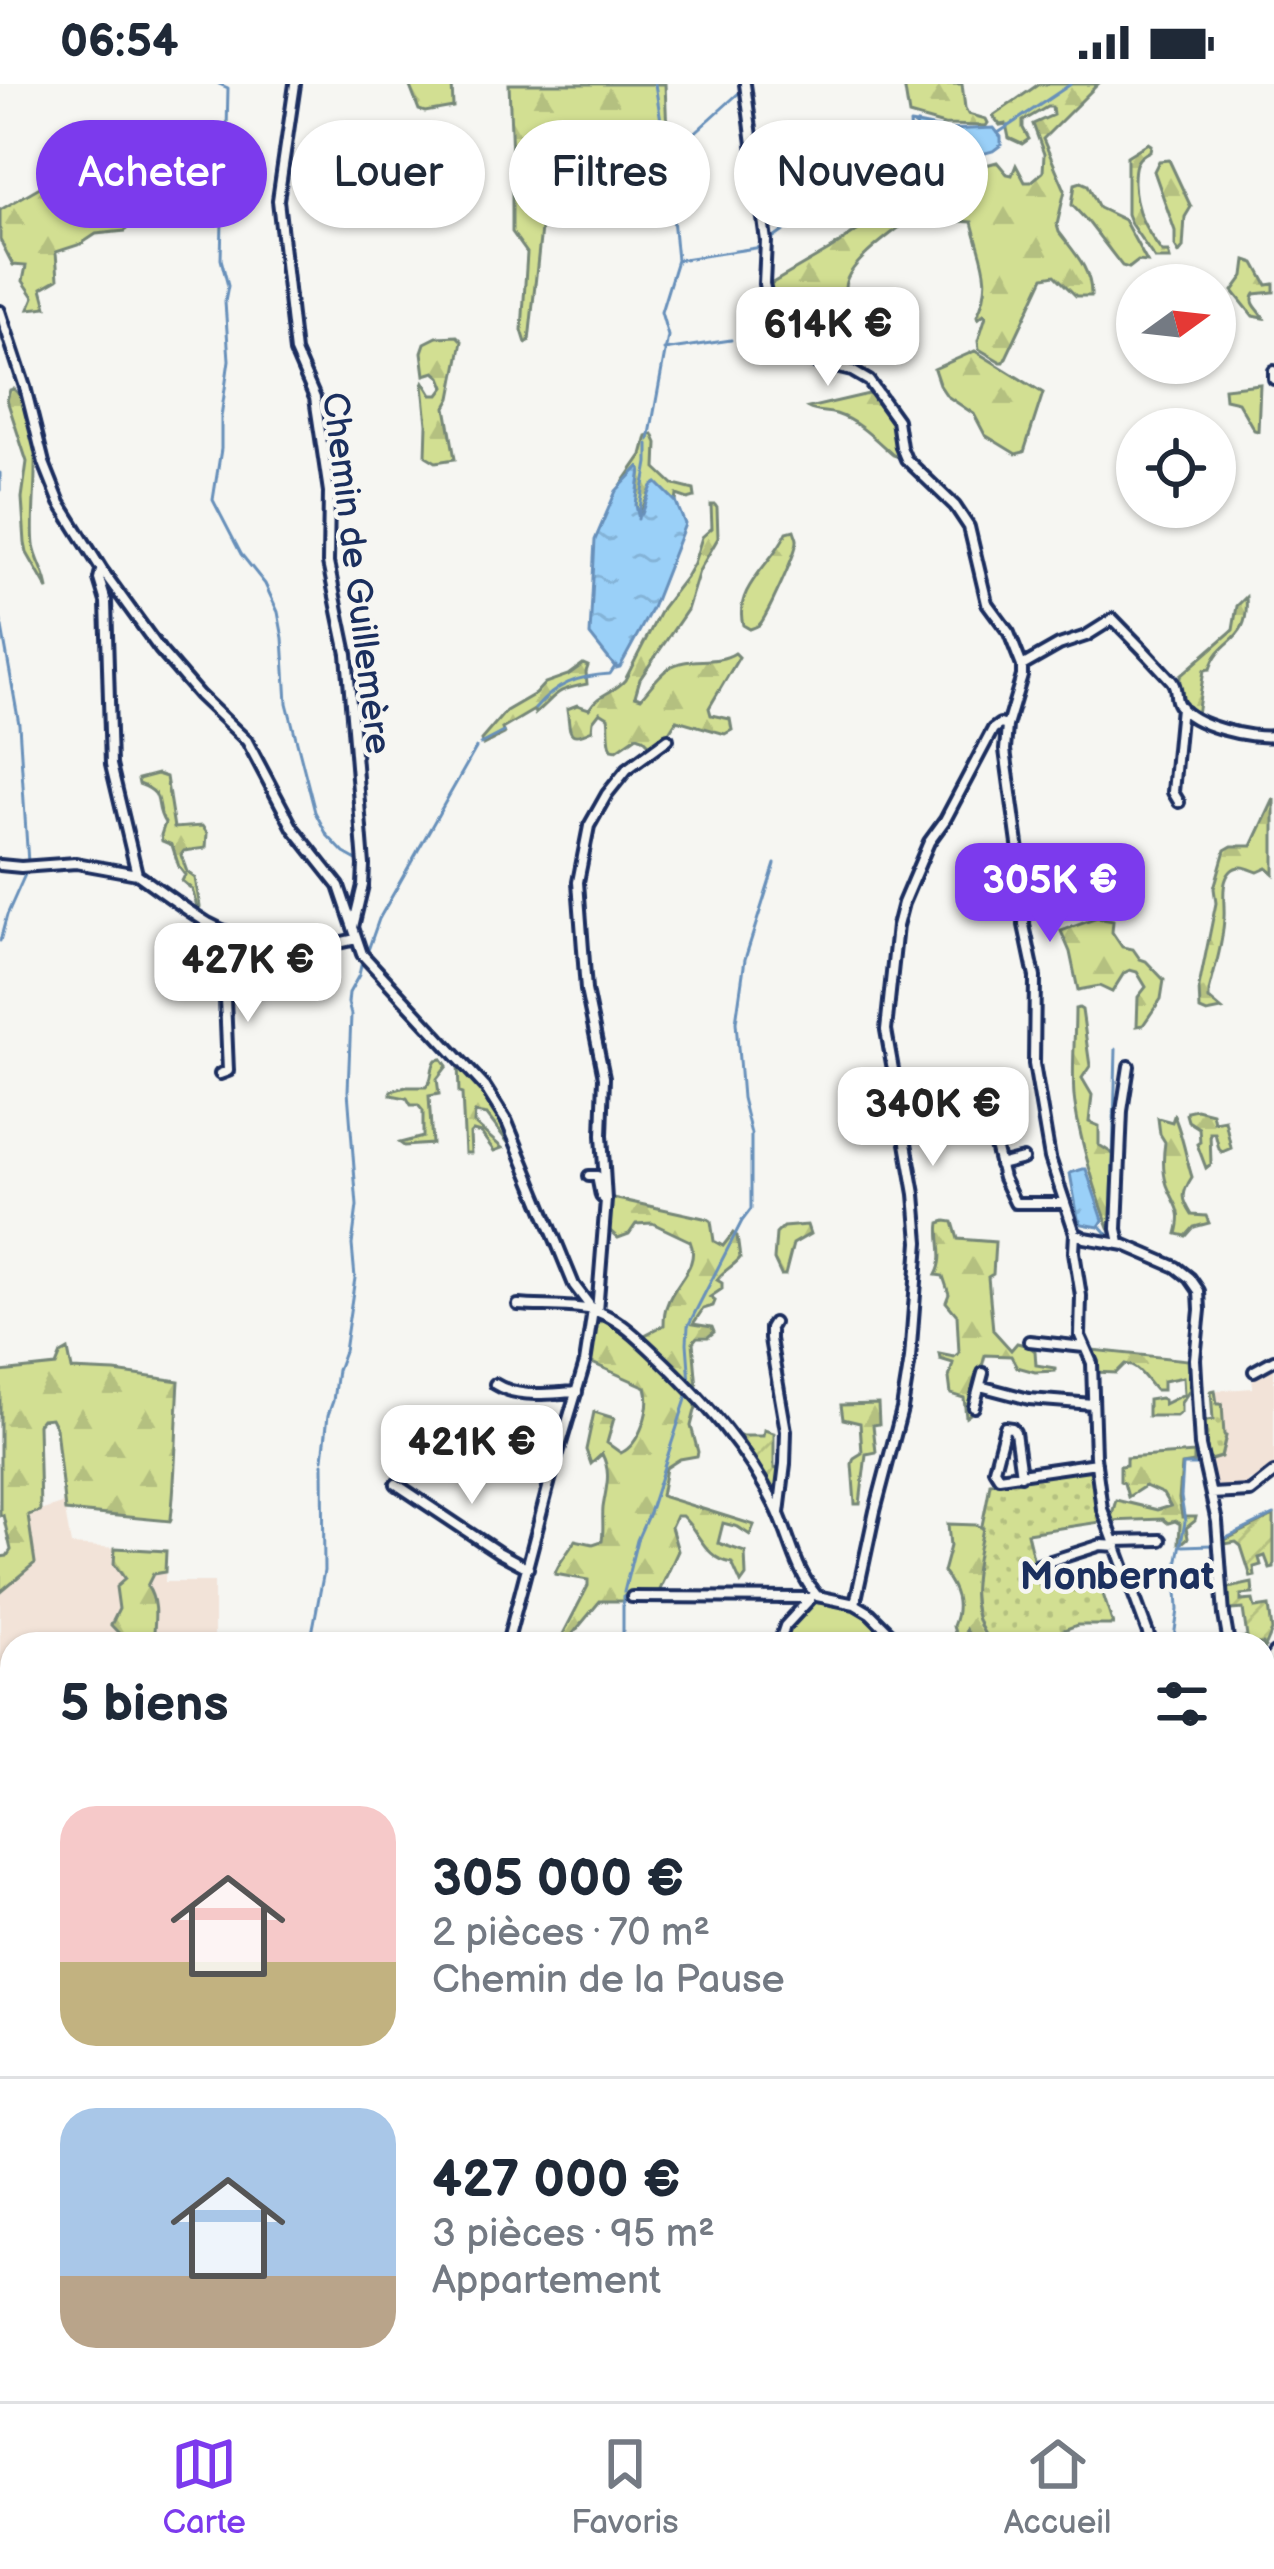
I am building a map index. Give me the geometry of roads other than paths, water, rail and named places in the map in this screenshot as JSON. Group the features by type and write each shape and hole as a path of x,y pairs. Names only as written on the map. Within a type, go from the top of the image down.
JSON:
{"street":[{"name":"Chemin de Guillemère","path":"295,84 278,200 295,352 318,409 331,510 328,563 347,654 364,865 353,928"},
{"path":"745,84 766,241 764,284 778,335 798,358 861,375 887,402 907,459 969,526 987,603 1009,633 1022,666 1007,726 1006,761 1025,895 1024,925 1035,977 1034,1064 1050,1158 1075,1234 1080,1336 1092,1363 1102,1509 1148,1632"},
{"path":"0,311 52,484 102,569 160,650 248,741 293,828 334,876 365,957 485,1087 506,1122 574,1285 595,1311 636,1337 712,1412 749,1462 779,1515 813,1597"},
{"path":"0,338 10,344"},
{"path":"102,569 111,765 137,874"},
{"path":"1022,666 1113,619 1174,683 1180,707 1214,727 1252,738 1274,736"},
{"path":"1179,802 1173,792 1180,707"},
{"path":"855,1604 901,1417 919,1242 886,1030 897,926 929,842 995,727 1007,726"},
{"path":"510,1632 595,1311 606,1200 604,1077 586,990 578,881 589,826 607,794 627,769 668,739"},
{"path":"0,865 76,863 137,874 231,933 290,946 356,939"},
{"path":"220,1074 228,1071 224,974 231,933"},
{"path":"1120,1243 1121,1127 1129,1066"},
{"path":"994,1142 999,1165 1018,1204 1063,1203"},
{"path":"999,1165 1023,1159"},
{"path":"590,1176 597,1176 606,1200"},
{"path":"1075,1234 1120,1243 1176,1267 1199,1292 1196,1375 1201,1446 1217,1522 1226,1632"},
{"path":"518,1305 595,1311"},
{"path":"773,1323 770,1339 786,1449 779,1515"},
{"path":"1029,1341 1084,1347"},
{"path":"1254,1371 1274,1360"},
{"path":"974,1407 983,1372"},
{"path":"495,1384 522,1394 577,1392"},
{"path":"980,1385 1020,1397 1093,1404"},
{"path":"1021,1475 1015,1432 1005,1427 995,1473 999,1477 1021,1475 1096,1463"},
{"path":"1211,1494 1250,1492 1274,1473"},
{"path":"396,1484 528,1568"},
{"path":"1038,1565 1101,1545 1161,1540"},
{"path":"632,1597 813,1597 855,1604 889,1632"},
{"path":"784,1632 788,1621 813,1597"}],"water":[{"path":"988,128 1001,137 1001,145 988,152"},
{"path":"639,467 638,515 657,483 676,502 685,524 652,608 616,668 590,635 595,540 616,491"},
{"path":"1086,1169 1103,1220 1099,1227 1082,1224 1078,1218 1070,1173"}],"waterway":[{"path":"219,84 228,88 227,120"},
{"path":"649,440 668,336 661,312 677,260 674,182 655,84"},
{"path":"998,133 1071,84"},
{"path":"709,120 741,91"},
{"path":"222,228 229,360 213,500 278,612 287,703 315,812 327,835 360,862 361,871"},
{"path":"771,240 788,228"},
{"path":"677,260 762,247"},
{"path":"664,350 731,340"},
{"path":"638,519 648,444"},
{"path":"0,473 0,490"},
{"path":"0,616 19,724 28,863"},
{"path":"535,709 559,687 610,674 616,665"},
{"path":"480,744 503,732"},
{"path":"367,953 379,919 476,748"},
{"path":"690,1383 688,1326 751,1209 751,1134 742,1098 736,1022 745,959 775,864"},
{"path":"0,941 27,870"},
{"path":"323,1459 355,1278 352,1245 357,1206 348,1091 348,1003 362,961"},
{"path":"1100,1225 1111,1238 1116,1049"},
{"path":"624,1592 688,1393"},
{"path":"312,1632 324,1571 323,1463"},
{"path":"1175,1632 1176,1570 1185,1522 1183,1465 1199,1465"},
{"path":"1222,1540 1274,1515"},
{"path":"1183,1546 1211,1545"},
{"path":"623,1596 623,1632"}],"district":[{"name":"Monbernat","path":"1117,1575"}]}
